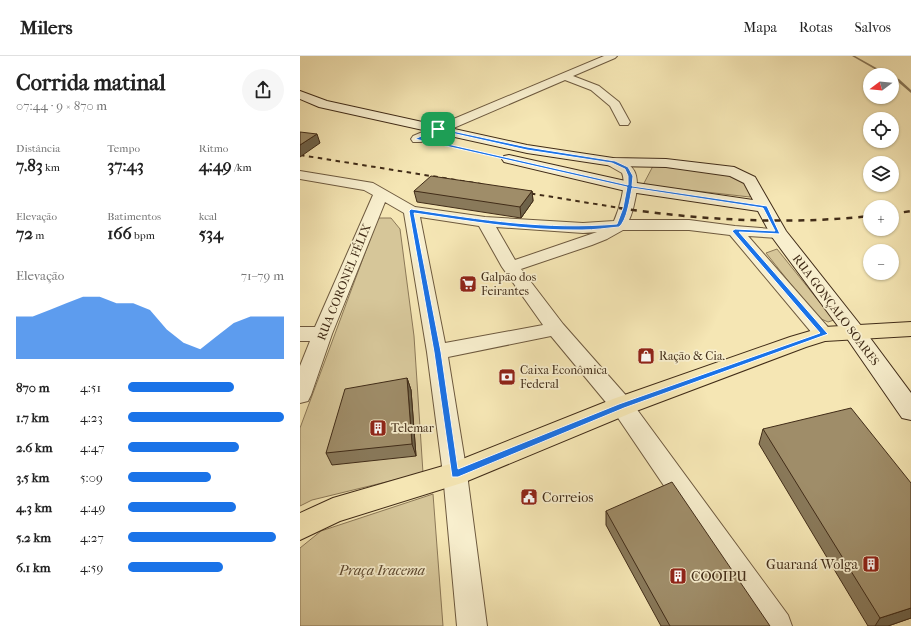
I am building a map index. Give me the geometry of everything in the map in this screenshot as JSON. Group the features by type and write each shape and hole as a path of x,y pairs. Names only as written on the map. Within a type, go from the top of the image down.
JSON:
{"main road":[{"path":"300,527 333,511 455,474 622,406 798,342 824,334 911,330"}],"street":[{"path":"418,139 438,129 612,56"},
{"path":"564,76 595,88 615,104 624,122"},
{"name":"RUA GONÇALO SOARES","path":"300,95 323,104 527,149 613,162 666,163 734,172 750,180 778,233 854,332 911,411"},
{"path":"300,109 418,139 630,187 765,207"},
{"path":"511,267 601,236 619,225 630,187 630,176 627,168 613,162"},
{"path":"300,176 368,186 411,211 485,222 583,228 619,225 689,225 735,231 778,233"},
{"name":"RUA CORONEL FÉLIX","path":"300,395 322,334 381,193"},
{"path":"411,211 437,352 455,474 472,626"},
{"path":"485,222 511,267 556,329 622,406 777,626"},
{"name":"RUA GONÇALO SOARES","path":"735,231 824,334"},
{"path":"437,352 556,329"},
{"path":"300,334 322,334"}],"green space":[{"path":"653,166 723,173 742,180 751,192 750,197 643,185"},
{"path":"378,218 391,218 400,229 414,336 423,473 312,500 300,506 300,428"},
{"path":"777,249 834,320 828,322 817,317 766,253"},
{"name":"Praça Iracema","path":"433,494 443,626 300,626 300,548 321,531"}],"building":[{"path":"300,132 317,134 300,145"},
{"path":"431,176 532,191 520,207 414,191"},
{"name":"Telemar","path":"407,378 412,444 326,453 345,389"},
{"name":"Guaraná Wolga","path":"851,408 911,483 911,608 880,618 763,429"},
{"name":"COOIPU","path":"672,482 770,626 670,626 606,511"}],"waterway":[{"path":"853,56 874,68"},
{"path":"899,81 911,92"}],"railway":[{"path":"300,155 481,184"},
{"path":"522,192 623,209"},
{"path":"619,208 623,209"},
{"path":"623,209 681,216 744,220 776,221 863,217"},
{"path":"899,213 911,211"}],"place":[{"name":"Galpão dos Feirantes","path":"468,284"},
{"name":"Ração & Cia.","path":"646,356"},
{"name":"Caixa Econômica Federal","path":"507,377"},
{"name":"Telemar","path":"378,428"},
{"name":"Correios","path":"529,497"},
{"name":"Guaraná Wolga","path":"871,564"},
{"name":"COOIPU","path":"678,576"}],"route":[{"path":"438,129 418,139 630,187 765,207 778,233 735,231 824,334 622,406 455,474 437,352 411,211 485,222 550,227 583,228 619,225 630,187 630,176 627,168 613,162 527,149 438,129"}]}
